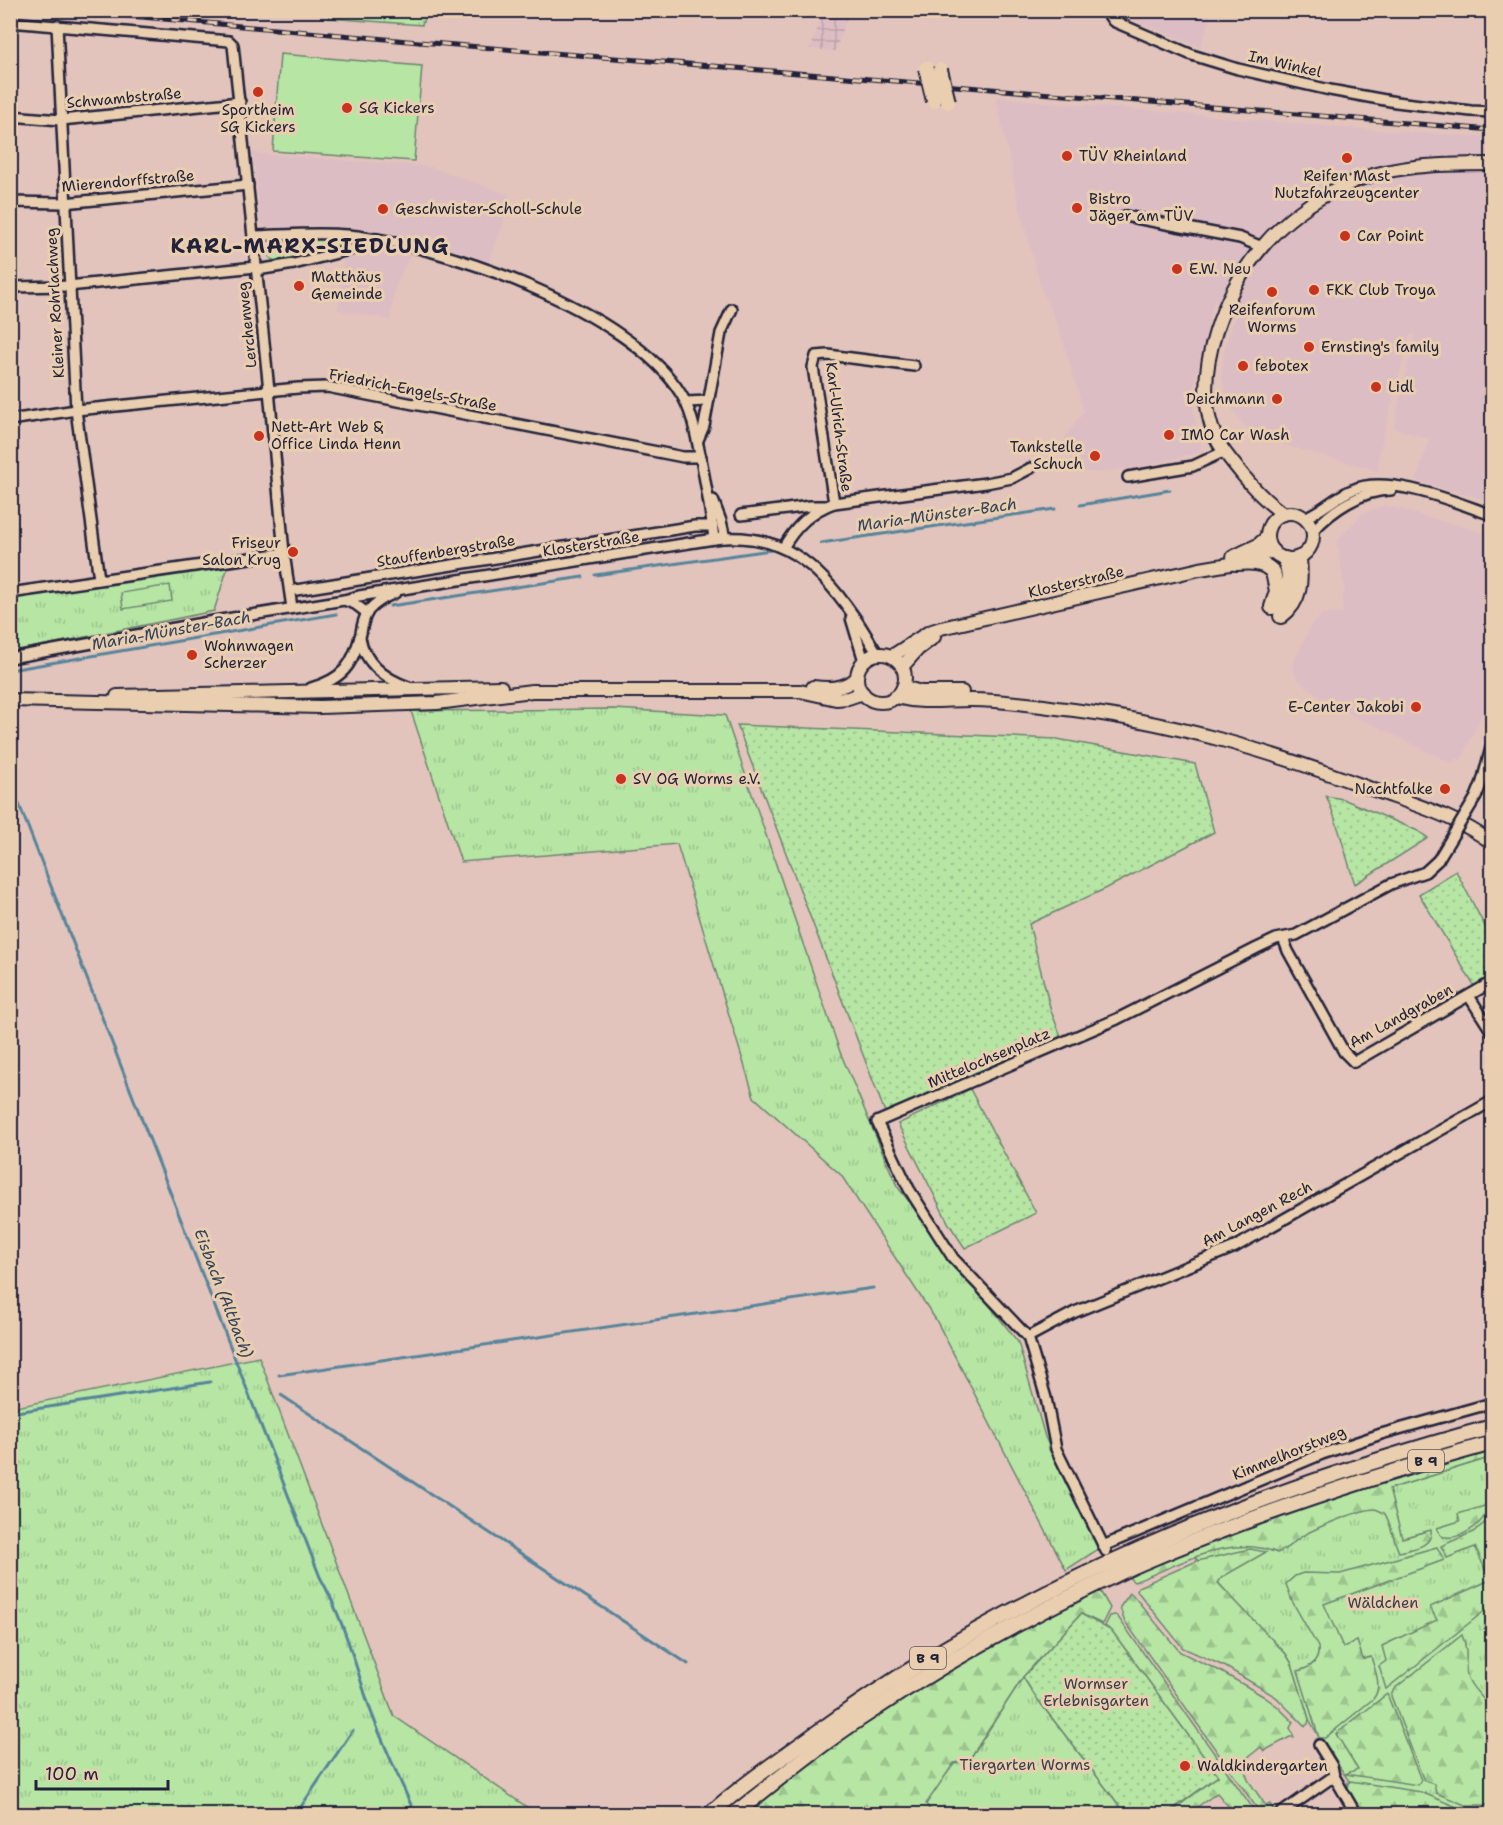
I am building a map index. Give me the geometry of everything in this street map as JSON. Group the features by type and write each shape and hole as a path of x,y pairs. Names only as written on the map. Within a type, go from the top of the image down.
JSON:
{"highway":[{"path":"933,69 941,101"},
{"path":"1236,563 1263,564 1273,572 1277,591 1276,611 1287,592 1289,576 1286,556"},
{"name":"B 9","path":"710,1815 756,1776 879,1688 986,1624 1056,1587 1131,1551 1191,1526 1362,1466 1492,1427"},
{"name":"B 9","path":"734,1815 861,1718 924,1678 1024,1620 1140,1563 1248,1521 1370,1479 1492,1443"}],"main road":[{"path":"1250,484 1269,531 1286,556 1311,547 1313,531 1310,524 1304,518 1292,513 1284,514 1270,506 1224,452 1213,429 1208,407 1209,364 1223,309 1241,276 1262,247 1304,209 1354,181 1401,168 1492,164"},
{"name":"Klosterstraße","path":"1200,568 1258,545 1278,516 1284,514"},
{"name":"Klosterstraße","path":"892,656 929,632 958,624 1200,568 1286,556"},
{"name":"Klosterstraße","path":"902,667 928,642 958,624"},
{"path":"878,654 892,656 902,667 905,679 903,687 895,697 887,701 877,701 863,693 857,678 860,666 864,661 878,654"},
{"path":"12,700 51,697 417,689 813,687 835,689 848,685 857,678"},
{"path":"903,687 921,692 1034,698 1110,708 1147,714 1242,737 1328,764 1425,801 1478,824 1492,834"},
{"path":"12,700 320,707 437,703 532,691 618,689 800,691 844,699 863,693"},
{"path":"895,697 917,702 980,700 1060,708 1148,722 1233,741 1312,766 1410,802 1470,828 1492,843"}],"street":[{"name":"Im Winkel","path":"1105,10 1113,21 1206,60 1330,90 1396,102 1471,111 1492,111"},
{"path":"10,21 57,25"},
{"name":"Lerchenweg","path":"57,25 229,40 233,45 284,553 292,608"},
{"name":"Kleiner Rohrlachweg","path":"57,25 68,286 76,410 99,579"},
{"name":"Schwambstraße","path":"10,116 61,120 240,102"},
{"name":"Mierendorffstraße","path":"10,202 64,203 248,185"},
{"path":"1125,216 1240,238 1262,247"},
{"path":"253,236 331,234 385,242 462,261 552,296 630,341 670,378 686,402 698,440 708,490 714,539"},
{"path":"10,287 68,286 294,264 385,242"},
{"path":"698,440 704,426 721,333 732,309"},
{"name":"Karl-Ulrich-Straße","path":"829,504 813,367 816,356 828,355 914,366"},
{"name":"Friedrich-Engels-Straße","path":"10,420 76,410 269,390 327,387 671,454 700,457"},
{"path":"686,402 708,401"},
{"path":"1128,477 1192,466 1224,452"},
{"path":"741,514 986,483 1012,478 1031,468"},
{"path":"1304,518 1317,513 1340,496 1362,486 1383,484 1412,489 1492,515"},
{"path":"1313,531 1322,521 1365,494 1383,490 1412,489"},
{"path":"708,490 722,521 725,538"},
{"path":"783,548 802,523 829,504"},
{"name":"Stauffenbergstraße","path":"290,591 695,526 713,526"},
{"name":"Klosterstraße","path":"10,658 359,596 725,538 750,539 783,548 800,557 837,592 878,654"},
{"path":"10,593 284,553"},
{"name":"Klosterstraße","path":"367,614 382,599 404,590"},
{"path":"300,691 321,685 344,671 354,657 367,614 355,604 344,600"},
{"name":"Klosterstraße","path":"846,605 864,661"},
{"path":"360,636 365,653 378,670 400,684 417,689"},
{"name":"Mittelochsenplatz","path":"1105,1548 1056,1449 1046,1398 1028,1337 953,1258 909,1189 877,1122 1117,1019 1257,948 1276,939 1296,935 1380,890 1425,872 1438,860 1476,797 1492,744"},
{"name":"Am Landgraben","path":"1283,938 1344,1052 1354,1062 1492,982"},
{"path":"1469,996 1492,1032"},
{"name":"Am Langen Rech","path":"1028,1337 1076,1312 1234,1247 1492,1101"},
{"name":"Kimmelhorstweg","path":"1105,1548 1322,1454 1381,1434 1492,1403"},
{"path":"1319,1745 1356,1815"},
{"path":"1280,1815 1334,1776"}],"shaded area":[{"path":"824,11 835,11 848,15 835,51 810,49"},
{"path":"1115,11 1213,11 1200,47"},
{"path":"996,97 1358,129 1492,137 1492,502 1416,481 1429,439 1393,428 1415,335 1410,334 1379,453 1378,471 1271,441 1260,437 1241,422 1226,399 1221,375 1226,343 1238,308 1214,302 1193,389 1194,416 1202,452 1144,466 1102,472 1078,470 1070,457 1065,437 1084,411 1061,334 1041,288 1020,209"},
{"name":"Geschwister-Scholl-Schule","path":"253,153 431,167 510,195 502,227 489,262 465,253 369,230 310,226 266,228 260,222"},
{"path":"366,252 410,255 395,288 390,320 338,310 344,257"},
{"path":"1384,505 1492,535 1492,687 1488,688 1492,692 1461,760 1456,758 1453,764 1333,707 1298,680 1292,665 1313,622 1317,622 1320,614 1343,612 1342,594 1345,593 1337,541 1362,514"}],"green space":[{"path":"332,10 427,11 422,25 329,18"},
{"name":"SG Kickers","path":"280,54 422,66 414,161 273,151"},
{"path":"298,238 337,239 339,243 338,246 278,261 269,257 267,251 272,242"},
{"path":"229,563 214,611 11,652 11,596"},
{"path":"170,585 172,601 123,609 121,593"},
{"path":"613,709 725,715 840,1052 897,1186 1018,1342 1045,1437 1065,1480 1103,1546 1066,1570 936,1320 841,1175 754,1097 677,844 461,862 411,711"},
{"path":"737,725 1057,739 1195,764 1214,832 1107,888 1029,924 1051,1011 1063,1041 886,1115"},
{"path":"1326,796 1343,799 1418,831 1428,838 1355,884"},
{"path":"1456,871 1492,940 1492,974 1474,986 1419,894"},
{"path":"970,1089 1036,1213 965,1248 949,1224 898,1124"},
{"path":"259,1357 394,1716 537,1814 11,1814 11,1408"},
{"path":"1492,1451 1492,1457 1389,1489 1402,1538 1431,1530 1429,1540 1415,1548 1399,1552 1386,1515 1376,1509 1339,1519 1300,1537 1277,1553 1241,1546 1186,1560 1134,1582 1127,1576 1307,1506 1399,1476"},
{"name":"Wäldchen","path":"1492,1457 1492,1814 1359,1814 1346,1786 1349,1781 1309,1719 1292,1664 1286,1654 1194,1556 1363,1495"},
{"path":"1488,1505 1482,1519 1470,1530 1456,1536 1441,1536 1437,1528 1460,1521 1458,1514"},
{"path":"1492,1517 1492,1605 1386,1689 1379,1666 1386,1661 1382,1646 1437,1620 1430,1607 1490,1580 1475,1547 1447,1558 1441,1546 1473,1532"},
{"path":"1437,1547 1444,1560 1324,1604 1343,1647 1357,1641 1363,1659 1371,1657 1378,1684 1373,1699 1325,1738 1319,1738 1298,1671 1316,1660 1318,1647 1292,1601 1286,1584 1295,1576 1303,1573 1340,1574"},
{"path":"1250,1549 1266,1552 1222,1577 1218,1583 1286,1654 1292,1664 1309,1719 1305,1726 1276,1697 1226,1667 1183,1648 1137,1591 1138,1587 1197,1561"},
{"path":"1100,1591 1110,1608 1102,1624 1081,1614 1023,1677 969,1760 954,1763 926,1804 933,1814 743,1814 844,1739 948,1670 1031,1623"},
{"path":"1130,1593 1180,1652 1220,1671 1263,1696 1293,1722 1290,1728 1294,1737 1264,1751 1261,1747 1242,1762 1248,1780 1266,1806 1270,1804 1275,1813 1261,1814 1124,1620 1120,1607"},
{"name":"Wormser Erlebnisgarten","path":"1081,1614 1112,1631 1218,1776 1166,1814 1126,1814 1035,1696 1023,1677"},
{"path":"1115,1615 1257,1814 1235,1814 1217,1793 1187,1814 1180,1814 1176,1808 1218,1776 1112,1631 1105,1626 1110,1616"},
{"path":"1462,1635 1466,1652 1466,1671 1471,1685 1492,1706 1492,1805 1465,1805 1436,1793 1434,1784 1424,1781 1391,1696 1394,1689"},
{"name":"Tiergarten Worms","path":"1023,1677 1035,1696 1126,1814 850,1814 887,1758 969,1760"},
{"path":"1387,1694 1421,1780 1418,1785 1345,1774 1358,1769 1336,1734"},
{"path":"1350,1781 1421,1792 1466,1811 1492,1811 1492,1814 1359,1814 1347,1790"}],"waterway":[{"name":"Maria-Münster-Bach","path":"1080,505 1170,490"},
{"name":"Maria-Münster-Bach","path":"821,543 1055,509"},
{"name":"Maria-Münster-Bach","path":"595,575 771,550"},
{"name":"Maria-Münster-Bach","path":"390,606 583,577"},
{"name":"Maria-Münster-Bach","path":"10,670 336,614"},
{"name":"Eisbach (Altbach)","path":"10,781 320,1577 341,1623 368,1703 415,1814"},
{"path":"279,1375 873,1288"},
{"path":"10,1413 210,1382"},
{"path":"281,1395 688,1664"},
{"path":"296,1814 353,1730"}],"railway":[{"path":"64,10 419,42 1492,130"}],"place":[{"name":"Sportheim SG Kickers","path":"258,92"},
{"name":"SG Kickers","path":"347,108"},
{"name":"TÜV Rheinland","path":"1067,156"},
{"name":"Reifen Mast Nutzfahrzeugcenter","path":"1347,158"},
{"name":"Bistro Jäger am TÜV","path":"1077,208"},
{"name":"Geschwister-Scholl-Schule","path":"383,209"},
{"name":"Car Point","path":"1345,236"},
{"name":"E.W. Neu","path":"1177,269"},
{"name":"Matthäus Gemeinde","path":"299,286"},
{"name":"FKK Club Troya","path":"1314,290"},
{"name":"Reifenforum Worms","path":"1272,292"},
{"name":"Ernsting's family","path":"1309,347"},
{"name":"febotex","path":"1243,366"},
{"name":"Lidl","path":"1376,387"},
{"name":"Deichmann","path":"1277,399"},
{"name":"IMO Car Wash","path":"1169,435"},
{"name":"Nett-Art Web & Office Linda Henn","path":"259,436"},
{"name":"Tankstelle Schuch","path":"1095,456"},
{"name":"Friseur Salon Krug","path":"293,552"},
{"name":"Wohnwagen Scherzer","path":"192,655"},
{"name":"E-Center Jakobi","path":"1416,707"},
{"name":"SV OG Worms e.V.","path":"621,779"},
{"name":"Nachtfalke","path":"1445,789"},
{"name":"Waldkindergarten","path":"1185,1766"}],"district":[{"name":"KARL-MARX-SIEDLUNG","path":"310,246"}]}
